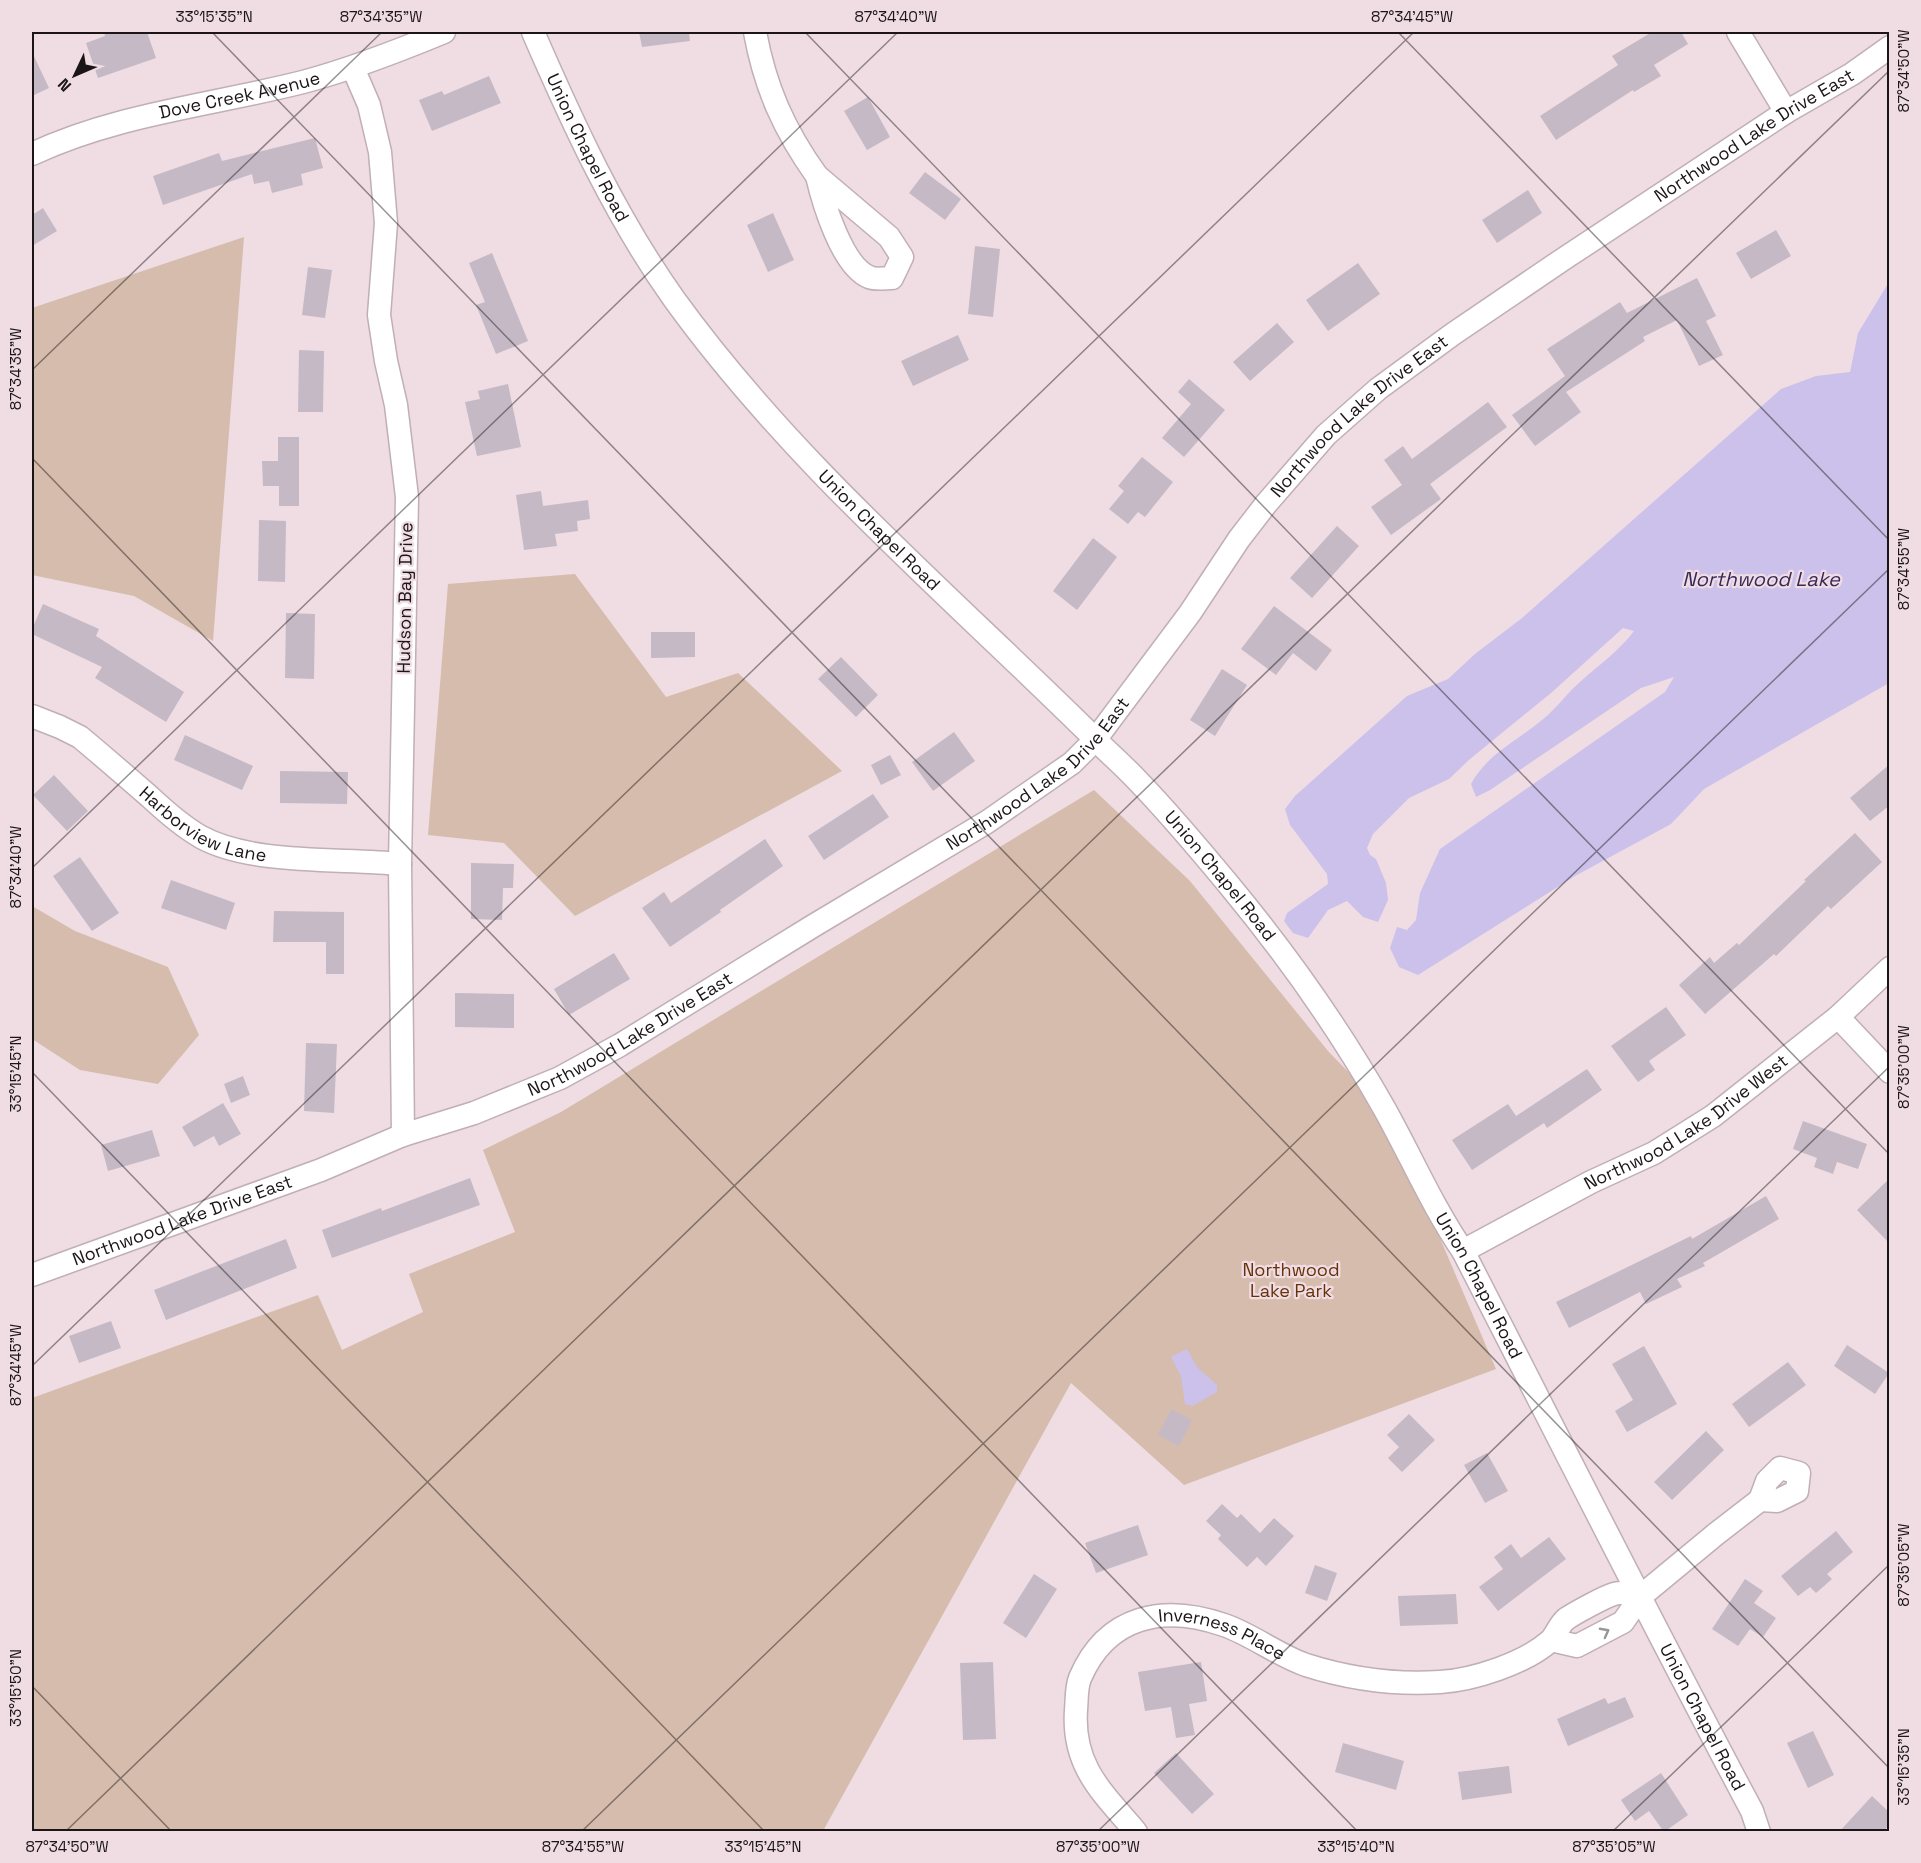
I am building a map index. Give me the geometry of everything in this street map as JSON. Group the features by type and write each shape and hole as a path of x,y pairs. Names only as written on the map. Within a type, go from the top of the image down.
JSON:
{"street":[{"name":"Dove Creek Avenue","path":"32,154 81,134 147,115 259,92 353,68 444,32"},
{"name":"Union Chapel Road","path":"533,32 603,185 648,261 700,334 802,454 1137,780 1230,886 1286,958 1362,1071 1385,1110 1445,1226 1463,1251 1641,1596 1669,1655 1752,1811 1759,1832"},
{"path":"755,32 766,82 795,145 817,176"},
{"path":"1738,32 1786,112"},
{"name":"Northwood Lake Drive East","path":"32,1275 321,1170 404,1135 517,1097 560,1078 620,1045 987,822 1072,763 1095,740 1190,613 1239,539 1266,504 1326,435 1378,389 1453,334 1786,112 1852,74 1890,47"},
{"name":"Hudson Bay Drive","path":"353,68 369,105 380,152 386,223 379,315 396,405 407,497 400,864 404,1135"},
{"name":"Harborview Lane","path":"32,716 80,738 183,826 224,847 247,853 400,864"},
{"name":"Northwood Lake Drive West","path":"1463,1251 1591,1182 1654,1153 1713,1116 1838,1017 1890,968"},
{"path":"1838,1017 1890,1072"},
{"name":"Inverness Place","path":"1136,1832 1100,1790 1088,1771 1080,1757 1075,1727 1078,1683 1087,1662 1119,1631 1138,1620 1160,1614 1182,1614 1225,1625 1285,1657 1350,1677 1396,1683 1442,1682 1465,1678 1509,1665 1551,1640 1577,1646 1623,1622 1641,1596 1760,1500"}],"green space":[{"path":"244,237 213,641 134,596 32,575 32,308"},
{"path":"575,574 666,697 738,673 842,771 575,916 504,843 428,835 448,584"},
{"name":"Northwood Lake Park","path":"1094,790 1190,881 1328,1051 1385,1110 1496,1369 1184,1485 1071,1383 823,1831 32,1832 32,1398 318,1295 342,1350 423,1312 409,1274 515,1232 483,1150 561,1112"},
{"path":"32,906 75,931 168,967 199,1035 158,1084 80,1070 32,1039"}],"water":[{"name":"Northwood Lake","path":"1889,282 1889,683 1704,789 1671,824 1575,876 1418,975 1399,967 1390,948 1397,927 1407,930 1416,920 1420,893 1440,849 1665,692 1674,677 1641,688 1490,790 1476,797 1471,784 1485,764 1547,716 1576,686 1616,651 1634,631 1623,628 1551,693 1449,779 1409,798 1373,834 1367,848 1370,855 1376,859 1386,883 1388,900 1378,922 1363,917 1347,901 1328,910 1308,938 1293,933 1284,921 1287,913 1328,884 1327,874 1290,825 1285,809 1295,796 1407,696 1448,679 1475,654 1522,618 1781,389 1816,376 1850,372 1858,333"},
{"path":"1187,1349 1197,1367 1217,1385 1217,1392 1192,1406 1185,1404 1181,1376 1171,1357"}],"building":[{"path":"104,32 147,32 156,58 98,78 86,43 105,36"},
{"path":"639,32 689,32 690,41 642,47"},
{"path":"1652,32 1681,32 1688,44 1654,65 1661,76 1634,92 1633,90 1556,140 1540,116 1618,65 1612,56"},
{"path":"32,52 49,88 32,96"},
{"path":"489,76 501,103 432,131 419,100 442,91 444,95"},
{"path":"868,97 890,137 867,150 844,111"},
{"path":"315,138 323,168 301,174 303,185 272,193 269,181 254,184 252,174 163,205 153,176 219,153 222,161"},
{"path":"925,172 961,199 945,220 909,193"},
{"path":"1528,190 1542,213 1497,243 1482,220"},
{"path":"43,208 57,231 32,246 32,215"},
{"path":"773,213 794,260 768,272 747,225"},
{"path":"1776,230 1791,256 1751,279 1736,253"},
{"path":"975,246 1000,249 993,317 968,314"},
{"path":"492,253 528,341 496,354 476,305 485,302 469,263"},
{"path":"1358,263 1380,294 1328,331 1306,300"},
{"path":"308,267 332,270 325,318 302,315"},
{"path":"1697,278 1716,316 1706,321 1723,355 1699,366 1677,320 1643,337 1645,341 1566,392 1581,412 1535,446 1512,415 1565,376 1547,349 1620,302 1627,313"},
{"path":"1277,323 1294,342 1250,381 1233,362"},
{"path":"958,335 969,360 913,386 901,361"},
{"path":"299,350 324,351 323,412 298,412"},
{"path":"1189,379 1225,410 1184,457 1162,438 1191,404 1178,392"},
{"path":"508,384 521,447 477,456 465,402 480,399 478,391"},
{"path":"1488,402 1507,427 1430,484 1441,499 1391,535 1371,507 1402,485 1384,460 1403,446 1412,459"},
{"path":"278,437 299,437 299,506 279,506 279,486 263,486 262,461 278,461"},
{"path":"1142,457 1173,482 1145,517 1138,512 1128,524 1109,509 1124,491 1118,486"},
{"path":"541,491 543,506 588,500 590,519 577,521 578,531 555,534 557,546 524,550 516,495"},
{"path":"259,520 286,521 285,582 258,581"},
{"path":"1337,526 1359,546 1312,598 1290,578"},
{"path":"1093,538 1117,557 1077,610 1053,591"},
{"path":"43,604 99,629 96,636 184,692 166,722 95,678 102,667 32,634"},
{"path":"1274,606 1332,650 1316,671 1293,653 1276,675 1241,649"},
{"path":"286,613 315,614 314,679 285,678"},
{"path":"651,632 695,632 695,657 651,658"},
{"path":"841,657 878,695 856,717 818,679"},
{"path":"1222,669 1247,685 1215,736 1190,720"},
{"path":"954,732 975,761 933,791 912,762"},
{"path":"185,735 253,766 242,790 174,760"},
{"path":"890,755 901,775 881,785 871,765"},
{"path":"1890,764 1890,805 1870,821 1850,798"},
{"path":"280,771 348,772 347,804 280,803"},
{"path":"54,775 88,811 67,831 33,795"},
{"path":"873,794 889,817 824,860 808,836"},
{"path":"1855,833 1882,862 1831,909 1828,906 1776,956 1774,954 1705,1014 1679,985 1710,957 1714,963 1737,943 1739,945"},
{"path":"765,839 783,866 670,947 642,908 664,892 671,903"},
{"path":"80,857 119,913 92,931 53,876"},
{"path":"471,863 514,864 513,888 503,888 502,920 471,919"},
{"path":"171,880 235,903 226,930 161,908"},
{"path":"274,911 344,912 344,974 326,974 326,942 273,942"},
{"path":"614,953 630,979 569,1015 554,989"},
{"path":"455,993 514,994 514,1028 455,1027"},
{"path":"1666,1007 1686,1035 1649,1061 1655,1070 1638,1082 1611,1046"},
{"path":"306,1043 337,1044 334,1113 304,1111"},
{"path":"1587,1069 1602,1090 1547,1128 1544,1123 1472,1170 1452,1140 1508,1104 1516,1116"},
{"path":"243,1076 250,1095 231,1103 224,1084"},
{"path":"223,1103 241,1134 219,1146 214,1136 194,1147 182,1127"},
{"path":"1803,1121 1867,1144 1858,1169 1837,1162 1833,1174 1814,1167 1817,1158 1793,1149"},
{"path":"152,1130 160,1156 108,1171 101,1145"},
{"path":"470,1178 480,1205 332,1258 322,1230 381,1208 382,1211"},
{"path":"1890,1178 1890,1244 1857,1210"},
{"path":"1766,1196 1779,1219 1703,1263 1705,1266 1677,1279 1682,1287 1646,1304 1640,1292 1569,1328 1556,1302 1691,1236 1692,1239"},
{"path":"286,1239 297,1268 166,1320 154,1290"},
{"path":"111,1321 121,1348 79,1363 69,1336"},
{"path":"1847,1345 1889,1373 1875,1394 1834,1366"},
{"path":"1644,1346 1677,1404 1627,1432 1615,1411 1633,1400 1612,1364"},
{"path":"1788,1362 1806,1385 1749,1427 1732,1404"},
{"path":"1171,1409 1192,1420 1179,1446 1158,1435"},
{"path":"1409,1414 1435,1440 1402,1472 1388,1458 1399,1447 1387,1435"},
{"path":"1706,1431 1724,1450 1672,1500 1654,1482"},
{"path":"1487,1453 1508,1491 1485,1503 1464,1465"},
{"path":"1222,1504 1237,1518 1241,1514 1260,1533 1274,1518 1294,1536 1266,1566 1257,1557 1247,1567 1218,1539 1221,1535 1206,1521"},
{"path":"1138,1525 1148,1555 1096,1573 1085,1543"},
{"path":"1836,1531 1853,1552 1827,1574 1832,1579 1816,1593 1810,1587 1798,1596 1781,1576"},
{"path":"1549,1537 1566,1559 1498,1611 1479,1587 1503,1569 1494,1557 1511,1544 1521,1558"},
{"path":"1315,1565 1337,1573 1327,1601 1305,1593"},
{"path":"1034,1574 1057,1589 1026,1638 1003,1623"},
{"path":"1745,1579 1763,1591 1754,1603 1776,1618 1763,1637 1750,1629 1738,1646 1712,1629"},
{"path":"1456,1594 1458,1624 1400,1626 1398,1596"},
{"path":"993,1662 996,1739 963,1740 960,1663"},
{"path":"1201,1662 1207,1701 1189,1704 1195,1735 1176,1738 1171,1707 1145,1711 1138,1672"},
{"path":"1625,1697 1634,1717 1568,1746 1557,1719 1605,1698 1608,1704"},
{"path":"1813,1731 1834,1775 1808,1788 1787,1743"},
{"path":"1343,1743 1404,1761 1396,1790 1335,1772"},
{"path":"1176,1753 1214,1794 1192,1814 1154,1773"},
{"path":"1509,1766 1512,1793 1462,1800 1458,1772"},
{"path":"1661,1773 1688,1815 1664,1832 1649,1811 1635,1821 1621,1800"},
{"path":"1872,1796 1890,1813 1890,1824 1883,1832 1839,1832"}]}
